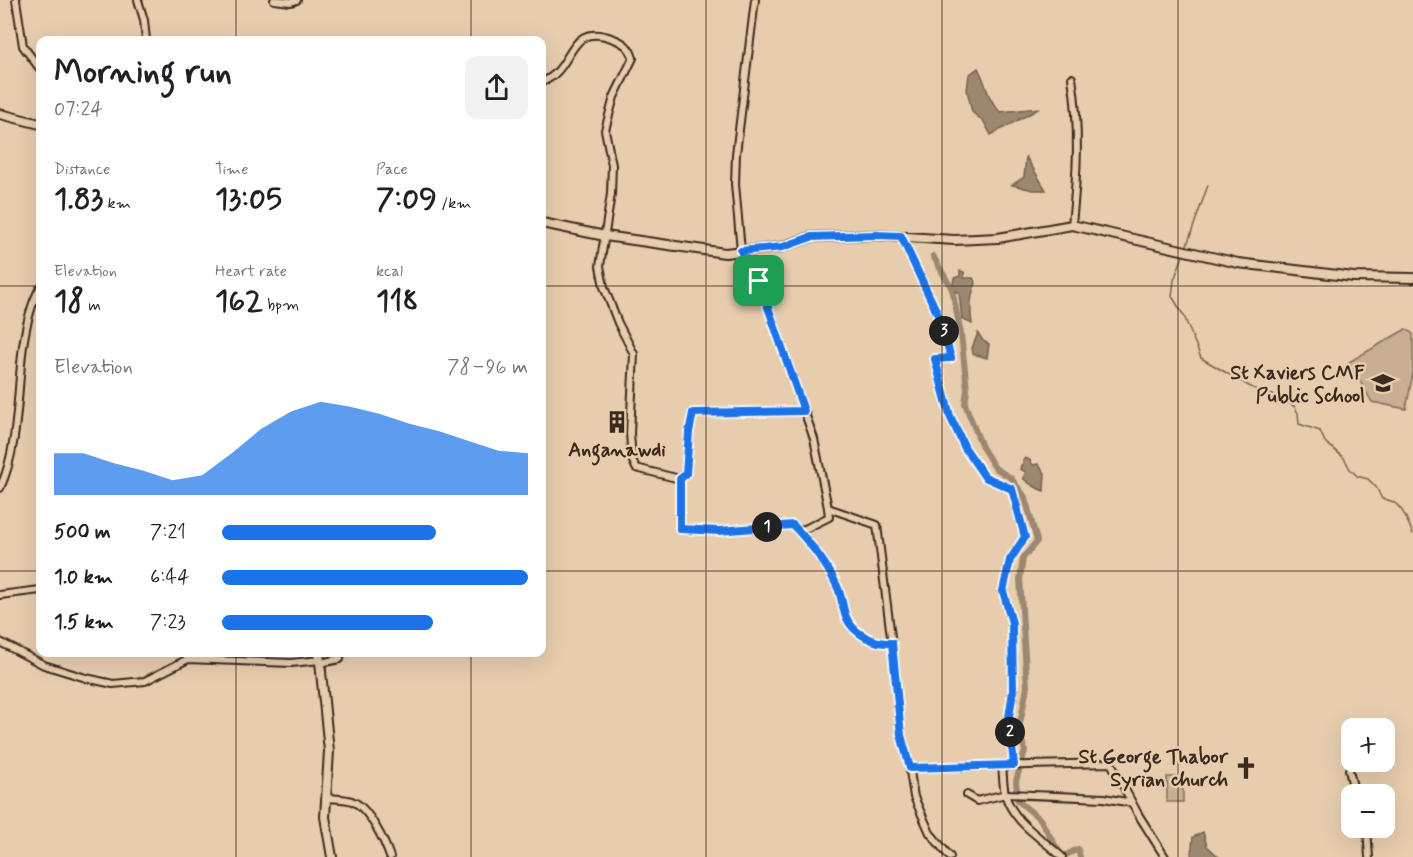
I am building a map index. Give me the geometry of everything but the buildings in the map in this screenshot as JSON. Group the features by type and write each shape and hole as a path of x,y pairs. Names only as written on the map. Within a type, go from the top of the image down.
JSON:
{"main road":[{"path":"0,114 36,123"},
{"path":"546,224 605,236 725,253 783,247 811,237 876,235 954,240 998,238 1072,225 1238,263 1354,278 1413,278"},
{"path":"320,658 329,751 326,817 332,857"}],"street":[{"path":"16,0 23,46 36,64"},
{"path":"138,0 146,36"},
{"path":"274,0 291,2 297,0"},
{"path":"755,0 736,154 735,184 741,251 759,281 814,440 828,508 829,517 798,530"},
{"path":"546,80 563,66 579,39 589,34 606,36 621,42 631,50 633,57 614,97 604,130 612,165 611,195 600,266 604,287 618,323 634,354 630,433 632,459 636,468 680,479"},
{"path":"1072,78 1077,111 1076,190 1072,225"},
{"path":"901,236 940,319 951,358 935,359 950,416 965,448 985,477 1012,489 1025,537 1010,560 1003,591 1012,623 1013,691 1009,717 1014,765"},
{"path":"0,488 7,473 14,435 25,333 36,295"},
{"path":"680,479 686,474 689,432 693,413 804,411"},
{"path":"680,479 680,529 719,531 793,525 810,543 838,586 846,619 850,624 869,639 881,644 892,643"},
{"path":"828,508 877,525 901,735 914,796 930,833 950,857"},
{"path":"0,595 36,590"},
{"path":"0,642 44,665 113,684 145,681 188,659 291,663 320,658 340,659 340,657"},
{"path":"909,765 910,768 1111,763 1165,857"},
{"path":"1002,765 1005,794 1011,811 1036,837 1062,857"},
{"path":"967,795 977,801 1005,794 1104,798 1132,803"},
{"path":"326,798 353,801 365,810 383,839 390,857"},
{"path":"1368,838 1369,857"}],"shaded area":[{"path":"978,68 992,101 1000,112 1040,108 991,135 984,122 972,112 967,90 969,75"},
{"path":"1026,157 1046,190 1033,190 1012,185 1024,177"},
{"path":"960,271 964,272 964,278 973,278 976,284 971,303 972,324 962,319 959,293 952,289 954,278 960,276"},
{"name":"St Xaviers CMF Public School","path":"1406,329 1413,334 1413,373 1406,409 1372,402 1349,362"},
{"path":"978,333 983,341 989,344 987,358 973,354 972,348"},
{"path":"1025,458 1033,465 1038,464 1045,473 1044,491 1023,478 1026,472 1020,469"},
{"path":"1167,777 1183,777 1183,802 1167,802"},
{"path":"1203,832 1207,846 1219,857 1191,857 1193,837"}],"waterway":[{"path":"1186,248 1208,185"},
{"path":"1184,253 1174,280 1172,296 1184,316 1201,358 1249,386 1294,406 1298,413 1299,424 1320,431 1325,442 1344,458 1357,476 1368,479 1376,487 1382,499 1389,500 1399,507 1413,534"},
{"path":"933,256 952,289 961,334 967,389 965,404 982,447 995,468 1011,478 1025,497 1037,541 1023,558 1020,579 1027,687 1019,729 1025,751 1016,781 1018,801 1040,819 1062,857 1078,849 1080,857"}],"place":[{"name":"St Xaviers CMF Public School","path":"1383,383"},
{"name":"Anganawdi","path":"617,422"},
{"name":"St George Thabor Syrian church","path":"1246,768"}],"route":[{"path":"901,236 940,319 951,358 935,359 950,416 965,448 985,477 1012,489 1025,537 1010,560 1003,591 1012,623 1013,691 1009,717 1014,765 910,768 901,735 892,643 881,644 869,639 846,619 838,586 810,543 793,525 719,531 680,529 680,479 686,474 689,459 689,432 693,413 804,411 759,281 741,251 783,247 811,237 901,236"}]}
